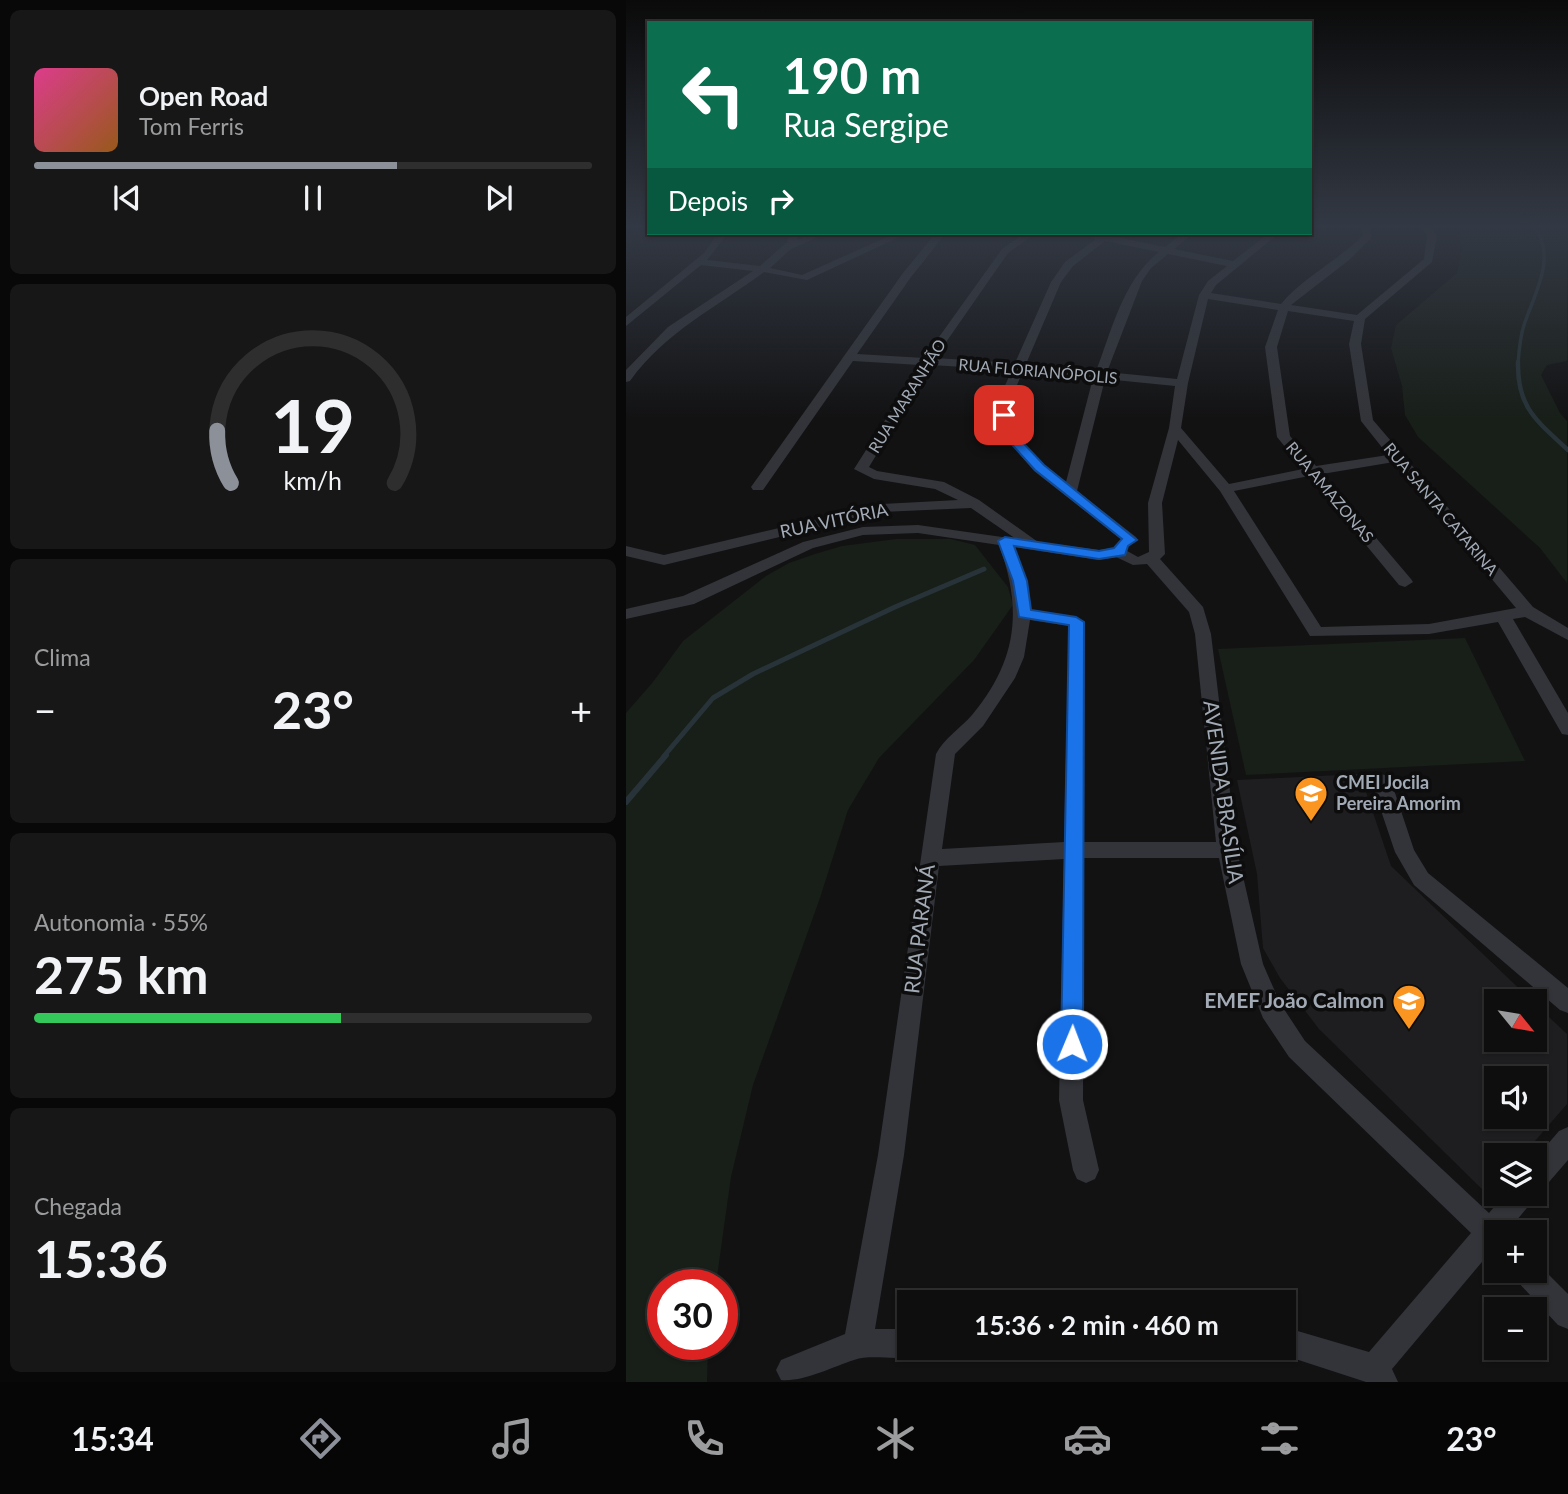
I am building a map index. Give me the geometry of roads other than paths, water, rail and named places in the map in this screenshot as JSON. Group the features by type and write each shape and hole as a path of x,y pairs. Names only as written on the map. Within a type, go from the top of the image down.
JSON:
{"street":[{"path":"626,323 665,289"},
{"path":"628,371 677,326 731,289"},
{"path":"758,487 897,289"},
{"name":"RUA MARANHÃO","path":"974,504 939,485 874,475 861,469 927,362 978,289"},
{"path":"1053,289 1004,401 1004,429 1039,468 1129,543 1132,561 1154,553"},
{"path":"1070,492 1099,377 1134,289"},
{"path":"1154,553 1155,503 1175,428 1182,383 1204,295 1208,289"},
{"name":"RUA AMAZONAS","path":"1302,289 1284,307 1271,346 1284,437 1405,582"},
{"path":"1204,295 1360,319 1393,289"},
{"name":"RUA SANTA CATARINA","path":"1360,319 1355,344 1367,421 1527,611"},
{"name":"RUA FLORIANÓPOLIS","path":"851,357 1021,367 1099,377 1182,383"},
{"path":"1175,428 1226,489 1316,632 1429,629 1527,611 1568,635"},
{"path":"1168,456 1199,457"},
{"path":"1226,489 1400,457"},
{"path":"1129,543 1155,503"},
{"path":"974,504 1032,544"},
{"name":"RUA VITÓRIA","path":"626,551 664,560 882,508 974,504"},
{"path":"626,614 688,600 808,545 863,531 918,529 1099,555 1129,543 1149,541 1154,553"},
{"name":"RUA PARANÁ","path":"858,1344 891,1155 930,858 945,771 942,758 948,746 963,736 979,719 1009,670 1020,640 1024,614 1020,581 1005,541"},
{"name":"AVENIDA BRASÍLIA","path":"1154,553 1197,611 1200,622 1227,850 1252,964 1271,1010 1297,1049 1484,1227"},
{"path":"1024,614 1076,622 1071,1100 1086,1170"},
{"path":"1503,616 1568,729"},
{"path":"1381,781 1405,852 1421,879 1568,1003"},
{"path":"930,858 1075,850 1227,850"},
{"path":"1547,1165 1568,1140"},
{"path":"1296,1346 1379,1375 1484,1246"},
{"path":"1538,1283 1568,1315"},
{"path":"791,1370 858,1344 897,1344"}],"waterway":[{"path":"1518,363 1523,330 1537,289"},
{"path":"1518,363 1525,402 1538,422 1568,450"},
{"path":"664,756 713,698 753,674 895,607 984,569"},
{"path":"626,802 666,755"}],"place":[{"name":"CMEI Jocila Pereira Amorim","path":"1311,823"},
{"name":"EMEF João Calmon","path":"1409,1031"}]}
